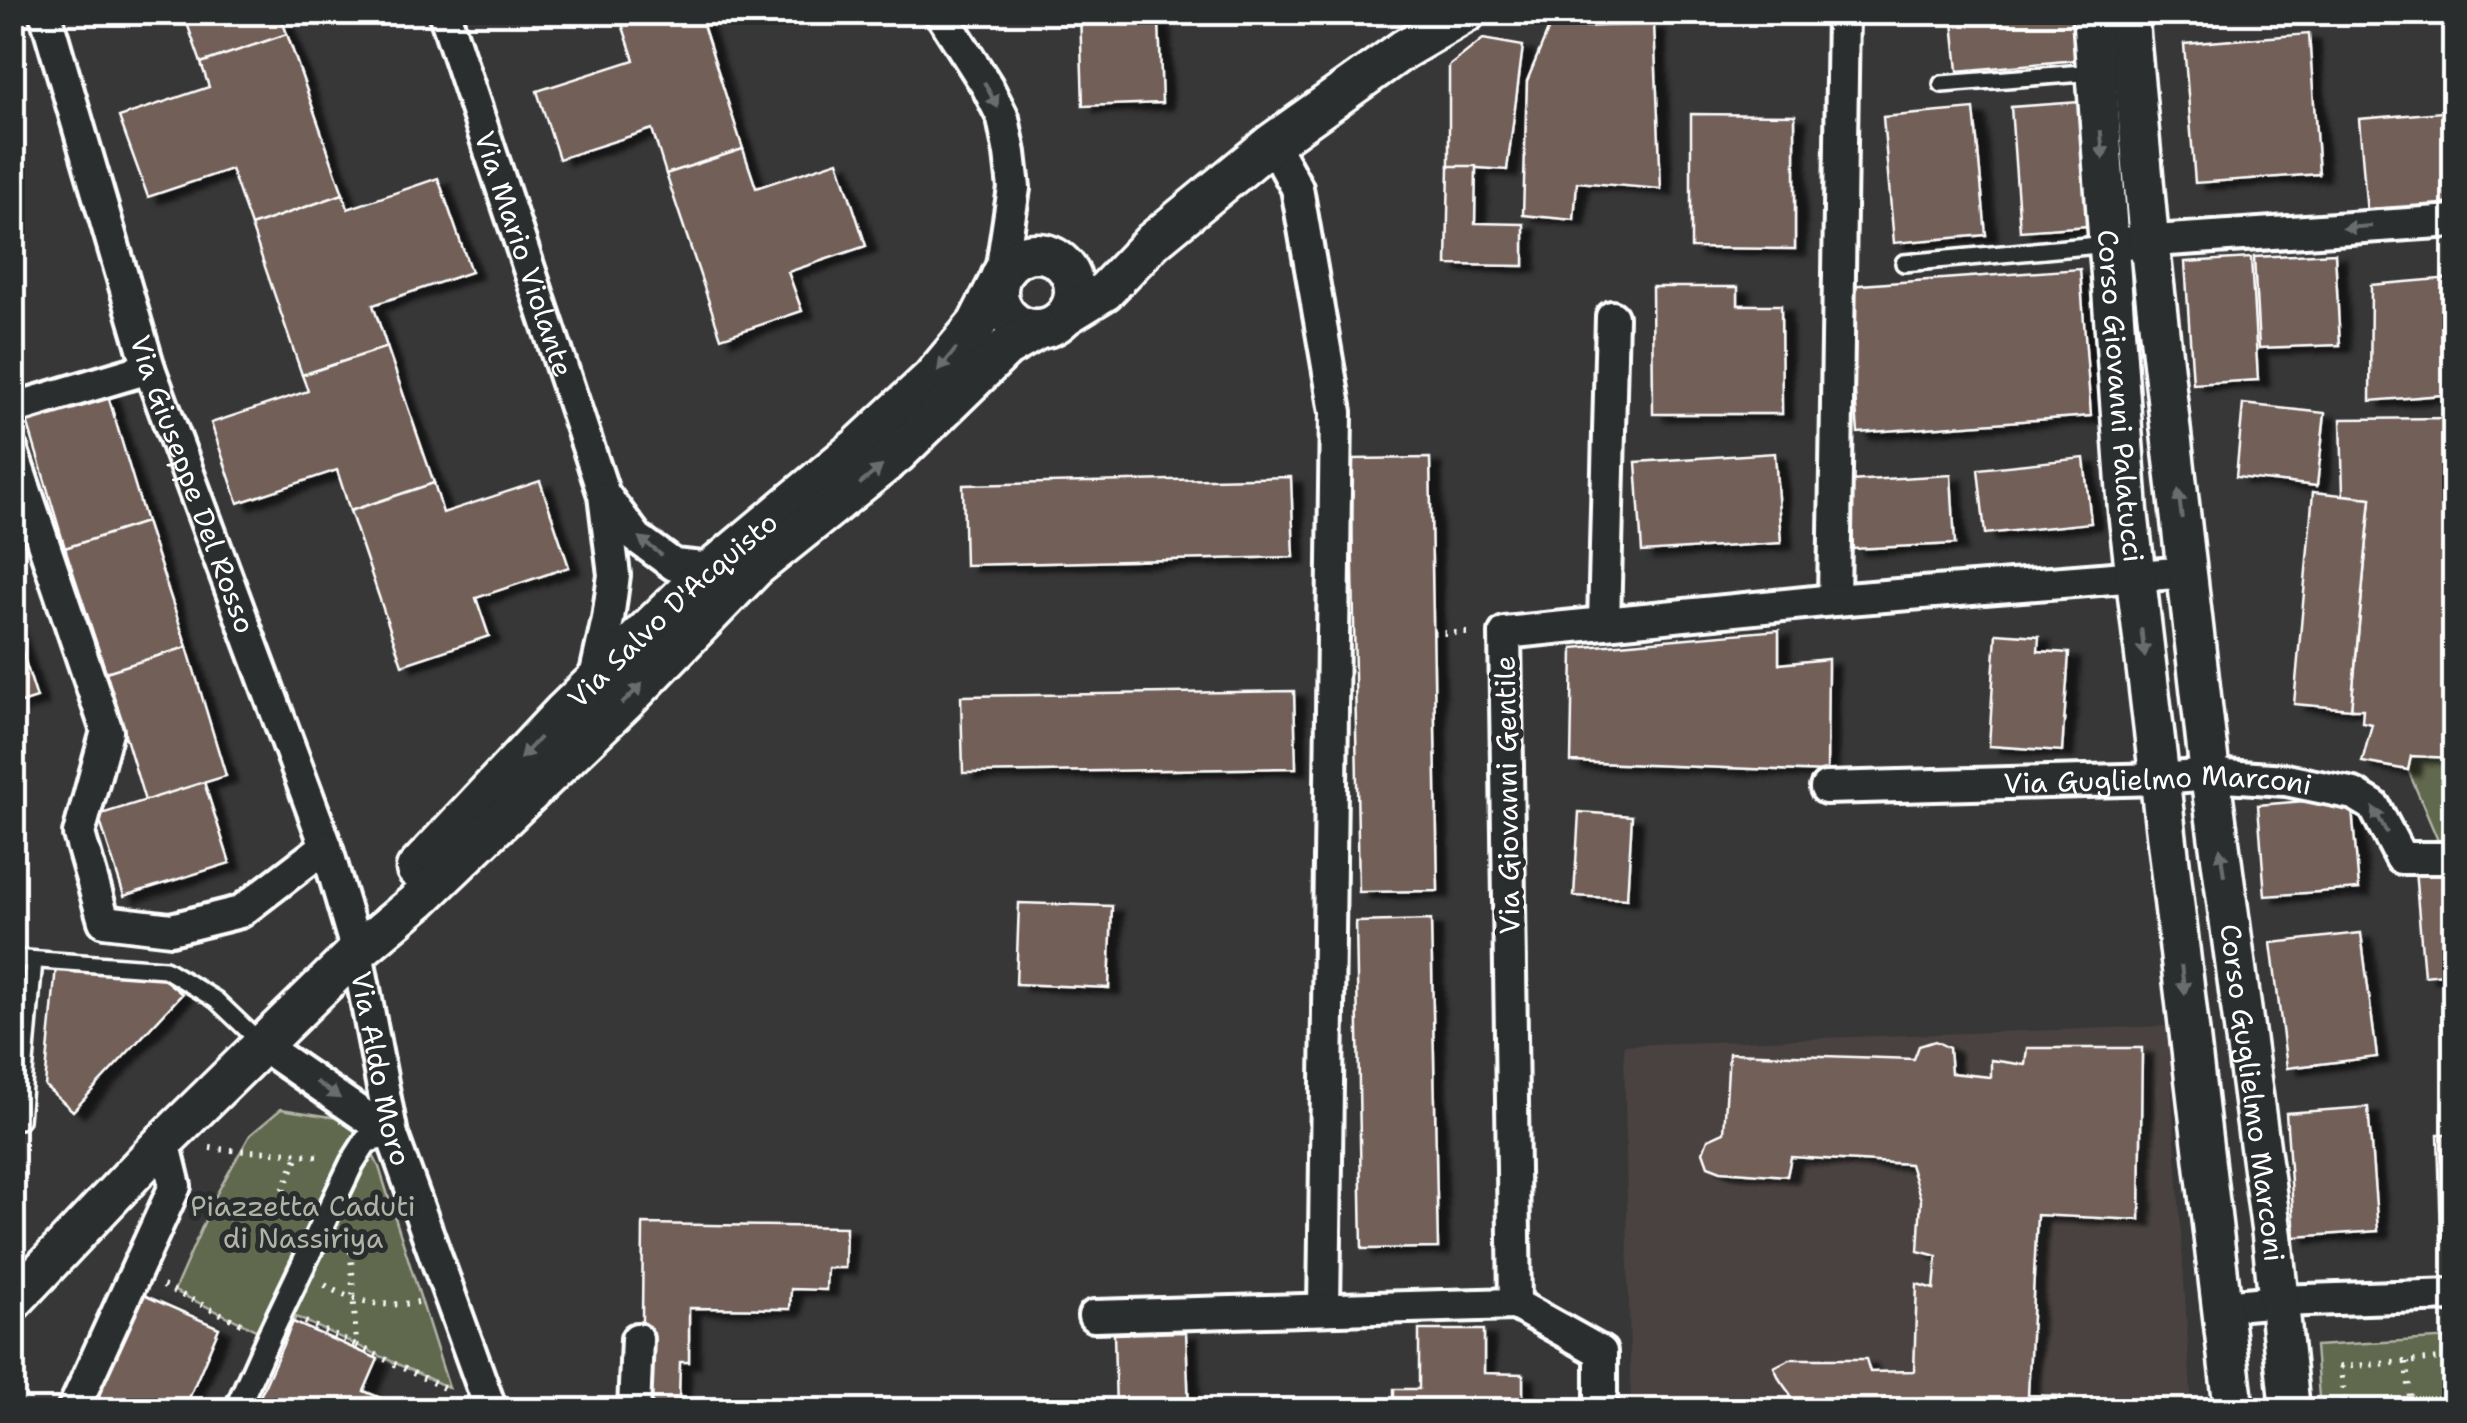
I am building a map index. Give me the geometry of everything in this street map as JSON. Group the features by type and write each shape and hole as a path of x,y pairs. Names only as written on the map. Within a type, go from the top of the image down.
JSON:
{"street":[{"name":"Via Giuseppe Del Rosso","path":"45,12 148,368 326,846 357,952"},
{"name":"Via Mario Violante","path":"444,12 604,495 614,576 594,682"},
{"path":"940,12 1003,118 1014,188 999,300 1018,324 1053,322 1072,306 1074,285 1065,266 1154,241 1272,143 1404,49 1467,12"},
{"path":"1834,600 1843,12"},
{"name":"Corso Giovanni Palatucci","path":"2092,12 2135,576 2160,779"},
{"name":"Corso Giovanni Palatucci","path":"2128,12 2149,240 2210,775"},
{"path":"1272,143 1297,188 1336,412 1324,1309"},
{"path":"2110,244 2454,221"},
{"name":"Via Salvo D'Acquisto","path":"12,1302 164,1141 357,952 420,899 626,700 755,568 896,454 1006,348 1105,291 1154,241"},
{"name":"Via Salvo D'Acquisto","path":"357,952 403,882 564,711 694,584 859,446 932,378 977,324 1013,261 1023,255 1046,254 1065,266"},
{"path":"1604,622 1612,317"},
{"path":"12,409 148,368"},
{"path":"12,451 107,731 79,834 104,921 171,929 240,912 326,846"},
{"name":"Via Mario Violante","path":"604,495 637,538 674,565 712,569"},
{"name":"Via Giovanni Gentile","path":"1515,1304 1505,633 1834,600 2188,572"},
{"name":"Via Guglielmo Marconi","path":"1826,788 2210,775 2286,780 2354,794 2374,806 2402,858 2454,858"},
{"name":"Corso Guglielmo Marconi","path":"2210,775 2290,1410"},
{"name":"Corso Guglielmo Marconi","path":"2160,779 2234,1410"},
{"name":"Via Aldo Moro","path":"357,952 392,1135 490,1409"},
{"path":"264,1046 392,1135"},
{"path":"236,1410 352,1163 366,1141 392,1135"},
{"path":"74,1410 175,1186 164,1141"},
{"path":"12,1278 88,1222"},
{"path":"2222,1306 2279,1300 2454,1294"},
{"path":"1094,1316 1515,1304 1602,1352 1601,1410"},
{"path":"634,1410 636,1339"}],"lane":[{"path":"1942,84 2096,72"},
{"path":"1904,263 2110,244"},
{"path":"12,958 165,969 216,1000 264,1046"},
{"path":"20,1120 34,960"}],"path":[{"path":"164,1141 240,1152 299,1153 352,1163"},
{"path":"283,1190 299,1153"},
{"path":"351,1251 356,1345"},
{"path":"303,1264 328,1288 354,1299 396,1306 448,1293"},
{"path":"135,1273 269,1336"},
{"path":"310,1324 490,1409"},
{"path":"2345,1410 2341,1366 2454,1358"},
{"path":"2407,1362 2411,1407 2454,1401"}],"shaded area":[{"path":"2168,1026 2192,1410 1631,1410 1624,1045"}],"green space":[{"path":"2411,756 2454,758 2454,842 2439,843 2408,770"},
{"name":"Piazzetta Caduti di Nassiriya","path":"281,1109 356,1121 379,1167 449,1388 296,1317 283,1343 174,1291 216,1195 250,1135"},
{"path":"2454,1338 2454,1410 2320,1410 2315,1346"}],"building":[{"path":"183,12 279,12 287,34 201,63"},
{"path":"637,12 699,12 743,149 666,174 652,129 559,159 537,91 634,60 620,18"},
{"path":"1080,12 1130,12 1130,21 1159,21 1162,103 1083,106"},
{"path":"1952,12 2083,12 2087,59 1958,71"},
{"path":"1654,24 1661,189 1577,182 1574,220 1523,215 1527,81 1549,28"},
{"path":"287,34 343,194 251,226 231,169 148,197 119,117 209,87 201,63"},
{"path":"2309,34 2319,174 2195,183 2184,44"},
{"path":"1483,39 1523,46 1507,170 1449,166 1449,66"},
{"path":"2093,101 2102,225 2020,231 2011,107"},
{"path":"1974,109 1986,235 1894,243 1883,117"},
{"path":"2454,111 2454,207 2367,214 2359,119"},
{"path":"1691,114 1795,115 1795,249 1691,248"},
{"path":"743,149 756,188 838,161 866,246 788,272 802,311 721,338 666,174"},
{"path":"1449,166 1476,166 1475,223 1524,224 1524,266 1447,265"},
{"path":"438,178 471,272 373,305 387,347 302,375 251,226 343,194 348,209"},
{"path":"2335,253 2340,345 2259,348 2254,257"},
{"path":"2251,258 2258,380 2193,384 2185,262"},
{"path":"2080,269 2091,416 1858,433 1847,286"},
{"path":"2451,278 2454,394 2370,401 2371,285"},
{"path":"1652,287 1738,287 1738,305 1781,305 1782,414 1653,414"},
{"path":"387,347 434,483 350,511 337,470 238,503 211,423 308,391 302,375"},
{"path":"105,386 146,522 65,548 24,411"},
{"path":"2243,404 2325,413 2317,486 2236,477"},
{"path":"2454,418 2454,758 2411,756 2408,770 2362,762 2372,724 2362,722 2363,709 2351,709 2371,498 2343,495 2341,419"},
{"path":"1775,453 1781,543 1642,552 1636,462"},
{"path":"1430,458 1438,891 1359,892 1351,459"},
{"path":"2084,458 2091,523 1985,534 1978,469"},
{"path":"1951,475 1955,544 1853,549 1849,481"},
{"path":"1291,477 1294,557 965,565 963,485"},
{"path":"540,481 569,567 476,598 489,636 402,665 350,511 434,483 443,513"},
{"path":"2313,492 2371,498 2351,709 2294,704"},
{"path":"146,522 187,647 106,672 65,548"},
{"path":"12,621 37,698 12,706"},
{"path":"1779,630 1779,664 1828,659 1827,772 1571,762 1573,648"},
{"path":"1996,633 2039,636 2038,651 2069,653 2062,751 1989,746"},
{"path":"187,647 226,776 145,801 106,672"},
{"path":"1294,691 1296,768 963,773 961,696"},
{"path":"204,782 230,863 124,896 98,815"},
{"path":"2351,797 2359,889 2265,896 2258,805"},
{"path":"1579,812 1632,816 1627,899 1574,896"},
{"path":"2454,866 2454,973 2424,976 2415,870"},
{"path":"1019,903 1112,906 1109,988 1016,984"},
{"path":"1431,920 1438,1248 1362,1249 1356,922"},
{"path":"2361,933 2377,1057 2287,1068 2271,943"},
{"path":"56,966 159,975 182,994 73,1111 45,1086"},
{"path":"1935,1041 1949,1048 1951,1073 1991,1077 1991,1060 2025,1065 2027,1048 2142,1048 2140,1220 2037,1215 2028,1395 2060,1396 2059,1410 1687,1410 1687,1405 1791,1405 1790,1394 1774,1367 1790,1359 1866,1359 1870,1372 1914,1371 1917,1284 1934,1289 1937,1256 1918,1251 1921,1200 1910,1164 1791,1157 1787,1176 1721,1171 1708,1166 1703,1152 1708,1139 1724,1132 1729,1053 1914,1059 1919,1046"},
{"path":"2368,1107 2378,1231 2295,1237 2286,1113"},
{"path":"2438,1134 2454,1134 2454,1237 2441,1238"},
{"path":"643,1224 846,1227 845,1268 827,1268 826,1290 791,1289 790,1309 689,1308 689,1362 680,1362 679,1399 707,1399 707,1410 641,1410"},
{"path":"139,1293 219,1328 184,1410 89,1410"},
{"path":"293,1322 378,1359 364,1391 409,1410 254,1410"},
{"path":"1419,1330 1484,1330 1484,1373 1523,1374 1523,1400 1569,1400 1569,1410 1394,1410 1394,1389 1419,1389"},
{"path":"1186,1332 1189,1410 1116,1410 1114,1334"}]}
